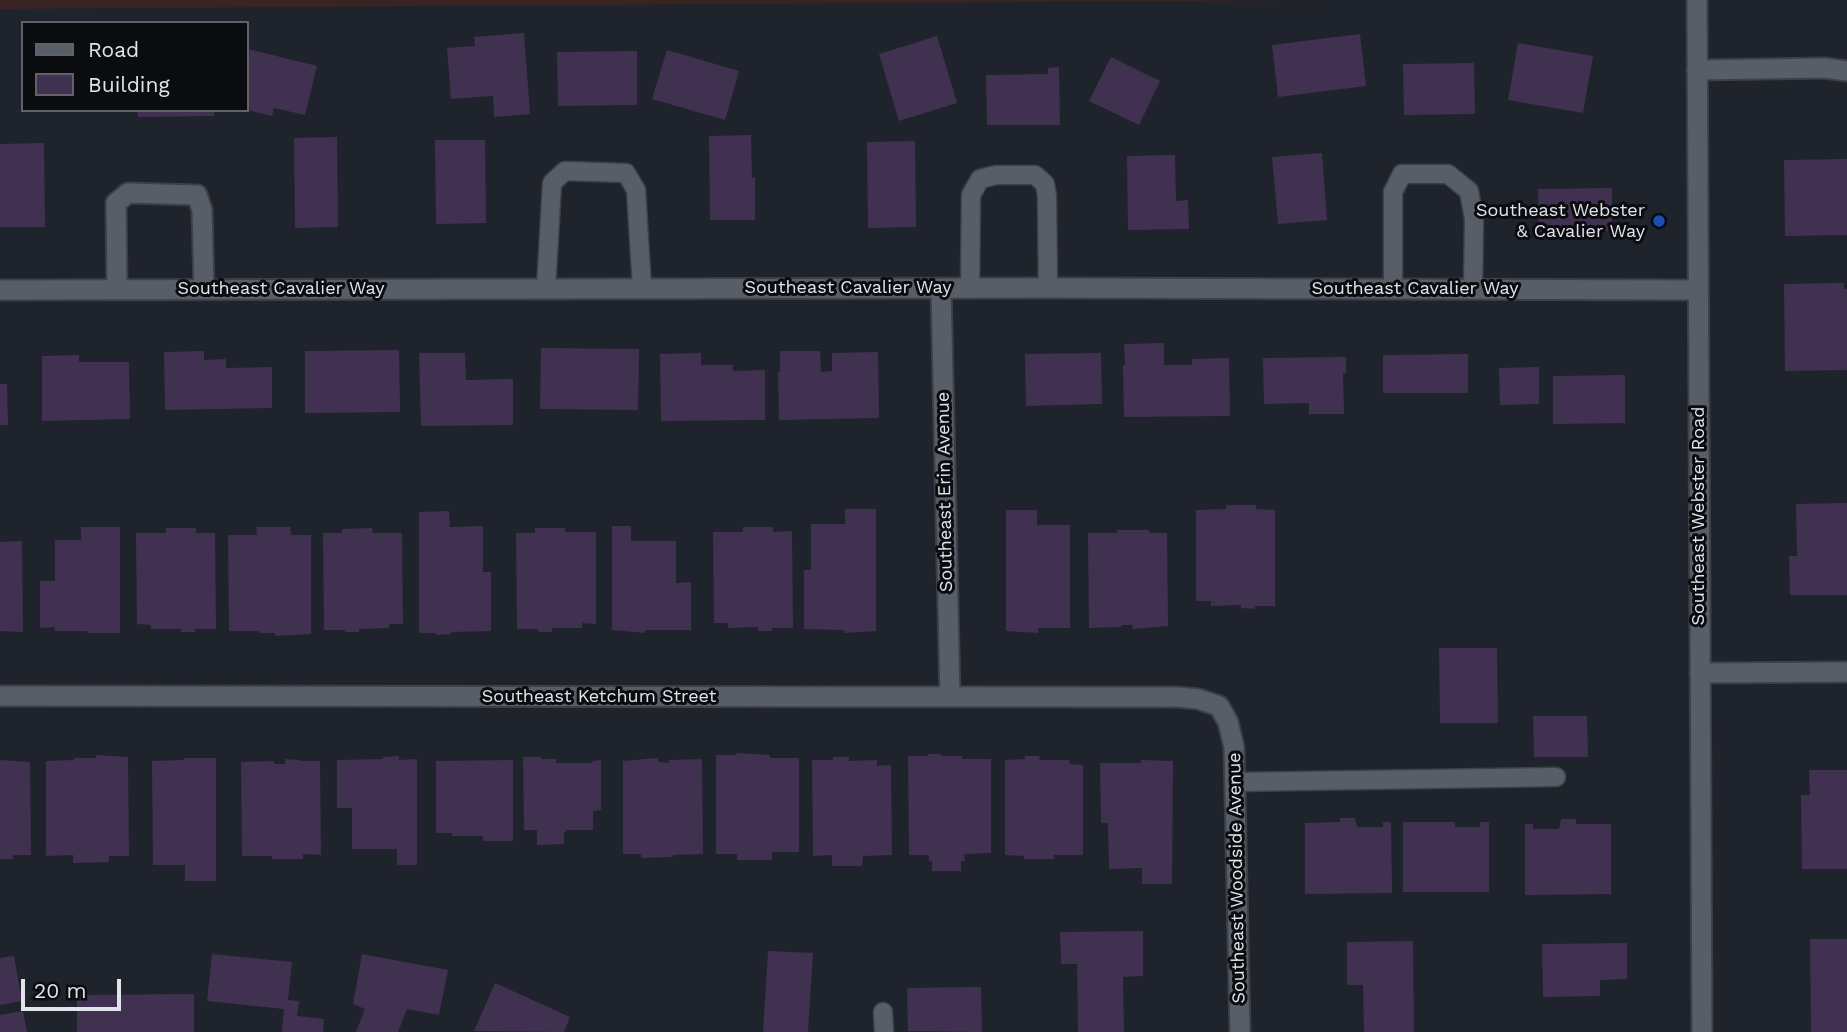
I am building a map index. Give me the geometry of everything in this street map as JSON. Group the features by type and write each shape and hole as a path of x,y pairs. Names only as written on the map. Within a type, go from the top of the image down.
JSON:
{"street":[{"name":"Southeast Webster Road","path":"1697,0 1702,1032"},
{"path":"1697,70 1825,68 1847,71"},
{"path":"117,290 116,202 128,194 197,195 202,211 204,289"},
{"name":"Southeast Erin Avenue","path":"941,288 950,697"},
{"name":"Southeast Cavalier Way","path":"0,290 1697,290"},
{"path":"1700,673 1847,673"},
{"name":"Southeast Ketchum Street","path":"0,696 1198,699"},
{"name":"Southeast Woodside Avenue","path":"1198,699 1219,706 1228,722 1234,747 1240,1032"}],"lane":[{"path":"546,289 552,183 565,172 626,173 636,190 642,288"},
{"path":"1392,289 1393,192 1402,174 1448,174 1469,191 1474,219 1473,289"},
{"path":"970,288 971,195 980,179 996,175 1035,175 1045,184 1048,288"},
{"path":"1235,782 1556,777"},
{"path":"883,1012 884,1032"}],"shaded area":[{"path":"0,0 1326,0 0,9"}],"building":[{"path":"524,33 530,114 494,117 493,96 451,99 447,48 475,46 474,37"},
{"path":"1360,34 1366,86 1278,97 1272,45"},
{"path":"937,36 957,103 899,121 879,54"},
{"path":"1518,43 1593,56 1583,113 1508,100"},
{"path":"248,49 317,66 305,115 274,108 272,116 248,110"},
{"path":"667,50 739,71 725,120 652,99"},
{"path":"637,51 637,105 558,106 557,52"},
{"path":"1111,57 1160,81 1139,125 1089,101"},
{"path":"1474,63 1475,114 1404,115 1403,64"},
{"path":"1059,67 1060,125 987,125 986,75 1048,74 1048,68"},
{"path":"137,112 214,112 214,116 138,117"},
{"path":"751,135 755,220 710,220 709,136"},
{"path":"337,137 338,227 295,228 294,138"},
{"path":"435,140 485,140 486,223 436,224"},
{"path":"915,141 916,227 868,228 867,142"},
{"path":"44,143 45,227 0,227 0,144"},
{"path":"1322,153 1327,220 1278,224 1272,157"},
{"path":"1175,155 1176,201 1188,200 1189,229 1128,230 1127,156"},
{"path":"1847,159 1847,235 1785,236 1784,160"},
{"path":"1612,188 1612,231 1539,232 1538,189"},
{"path":"1844,283 1844,289 1847,289 1847,370 1785,371 1784,284"},
{"path":"1164,343 1164,365 1192,365 1192,359 1229,358 1230,416 1124,417 1124,344"},
{"path":"541,348 639,349 638,410 540,409"},
{"path":"399,350 400,412 305,413 305,351"},
{"path":"204,351 204,360 226,359 226,368 272,367 272,408 165,410 164,352"},
{"path":"780,351 820,351 821,372 832,371 832,353 878,352 879,418 779,420"},
{"path":"419,353 465,353 466,380 513,379 513,425 421,426"},
{"path":"701,353 701,365 733,365 733,371 765,370 765,420 661,421 660,354"},
{"path":"1101,353 1102,404 1026,406 1025,354"},
{"path":"1468,354 1468,393 1383,393 1383,355"},
{"path":"79,355 79,362 129,362 130,419 42,421 42,356"},
{"path":"1346,357 1346,373 1343,373 1344,414 1309,414 1309,403 1264,404 1263,358"},
{"path":"1539,367 1539,404 1500,405 1499,368"},
{"path":"1625,375 1625,423 1553,424 1553,376"},
{"path":"0,384 7,384 8,425 0,425"},
{"path":"1847,503 1847,595 1790,595 1789,556 1797,556 1796,504"},
{"path":"1226,505 1256,505 1256,509 1275,510 1275,606 1255,606 1255,609 1241,608 1241,605 1211,606 1211,601 1196,601 1196,510 1226,509"},
{"path":"845,509 876,509 876,631 844,633 844,630 804,629 804,570 811,570 811,524 845,524"},
{"path":"1006,510 1037,510 1037,525 1070,525 1070,628 1038,628 1038,633 1006,631"},
{"path":"449,511 450,527 483,526 483,572 491,572 491,631 436,635 419,633 419,512"},
{"path":"612,526 631,526 631,541 676,541 676,583 691,582 691,630 645,630 645,633 612,630"},
{"path":"81,527 120,527 120,633 40,628 40,581 55,581 55,540 81,540"},
{"path":"256,527 290,527 291,535 311,535 311,634 275,636 275,633 259,631 229,631 228,535 257,535"},
{"path":"743,527 773,527 773,532 792,531 793,628 758,631 758,627 728,628 728,623 714,623 713,532 743,532"},
{"path":"166,528 196,528 196,533 215,533 216,629 181,632 181,629 151,629 151,625 137,624 136,533 166,533"},
{"path":"372,528 373,533 402,533 403,624 389,624 389,628 359,629 359,632 324,630 323,533"},
{"path":"535,528 596,532 596,624 582,623 582,628 552,628 552,632 517,629 516,533 535,533"},
{"path":"1117,530 1167,533 1168,626 1132,629 1133,625 1122,625 1089,628 1088,533 1117,533"},
{"path":"22,541 23,632 0,631 0,542"},
{"path":"1439,648 1497,648 1498,723 1440,723"},
{"path":"1533,716 1587,716 1588,757 1534,757"},
{"path":"96,755 128,757 129,856 109,856 109,862 73,863 73,855 46,856 46,761 96,758"},
{"path":"716,755 770,755 770,758 799,758 799,852 772,852 772,860 737,860 737,854 716,854"},
{"path":"399,756 399,760 417,759 417,865 397,865 397,849 352,849 352,808 337,808 337,760"},
{"path":"908,756 962,756 962,759 991,759 991,853 964,854 965,861 961,861 961,871 932,871 929,855 909,855"},
{"path":"1025,756 1040,756 1039,760 1069,760 1070,764 1083,765 1083,855 1024,859 1024,856 1005,855 1005,760 1025,759"},
{"path":"523,757 557,759 556,763 592,763 601,760 601,810 593,811 593,830 566,830 564,844 537,845 537,830 524,830"},
{"path":"833,757 849,757 849,761 877,760 877,766 891,765 892,855 863,856 862,866 832,866 832,855 813,856 812,760 833,760"},
{"path":"216,758 216,881 185,881 185,865 153,865 152,761"},
{"path":"658,758 658,762 669,763 669,760 702,759 703,854 641,858 641,854 623,854 623,761"},
{"path":"285,759 320,761 321,855 303,854 303,859 242,856 241,762 274,761 274,764 285,764"},
{"path":"0,760 30,762 31,855 13,855 13,859 0,859"},
{"path":"513,760 513,841 483,841 483,836 436,833 436,761"},
{"path":"1141,760 1173,761 1172,884 1142,884 1142,868 1109,869 1108,823 1101,823 1100,763 1141,763"},
{"path":"1809,770 1847,770 1847,869 1802,869 1801,795 1810,795"},
{"path":"1340,818 1355,818 1357,827 1383,827 1383,822 1391,822 1392,893 1305,894 1305,823 1340,822"},
{"path":"1561,819 1576,819 1576,824 1611,824 1611,894 1525,895 1525,824 1533,824 1533,829 1559,829"},
{"path":"1403,822 1455,822 1455,827 1480,827 1480,822 1489,822 1489,892 1403,892"},
{"path":"1143,931 1143,976 1123,977 1124,1032 1078,1032 1077,964 1061,964 1060,932"},
{"path":"1810,939 1847,939 1847,1032 1811,1032"},
{"path":"1413,941 1414,1032 1364,1032 1363,985 1347,985 1347,942"},
{"path":"1627,943 1627,979 1600,980 1600,996 1543,997 1542,944"},
{"path":"768,951 813,953 808,1032 763,1032"},
{"path":"212,954 292,962 288,1000 299,1001 297,1016 324,1019 323,1032 282,1032 284,1009 207,1001"},
{"path":"362,954 448,970 439,1015 407,1009 398,1032 356,1032 365,1009 353,1004"},
{"path":"14,956 22,1001 0,1005 0,958"},
{"path":"495,983 570,1017 564,1032 474,1031"},
{"path":"981,987 982,1032 908,1031 907,988"},
{"path":"194,994 194,1032 77,1032 77,995"},
{"path":"23,1011 27,1032 0,1032 0,1015"}],"place":[{"name":"Southeast Webster & Cavalier Way","path":"1659,221"}]}
